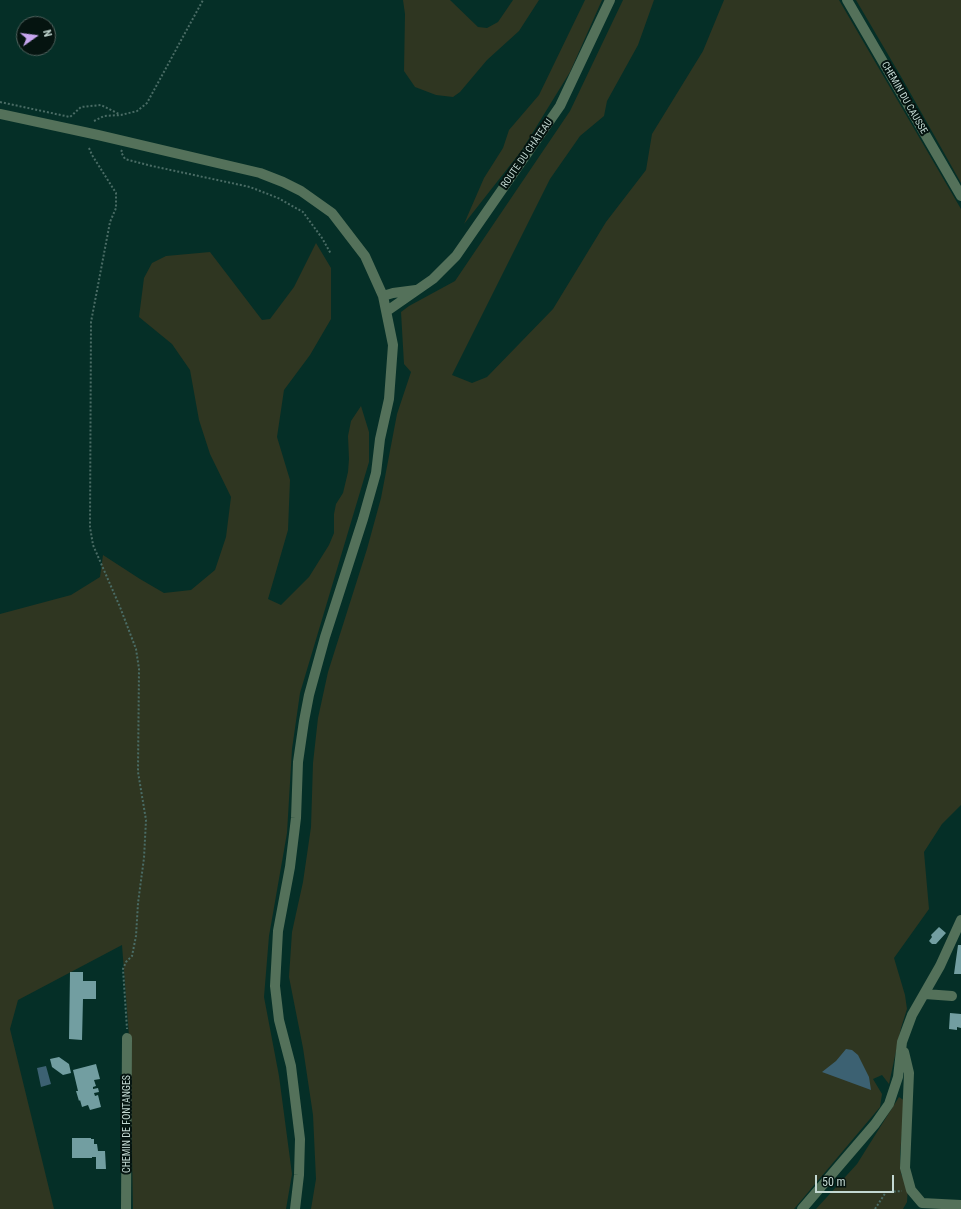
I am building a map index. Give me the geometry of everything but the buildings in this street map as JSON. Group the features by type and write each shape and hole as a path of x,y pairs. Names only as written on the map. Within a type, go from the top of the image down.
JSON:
{"street":[{"name":"ROUTE DU CHÂTEAU","path":"387,311 433,279 456,256 560,106 610,0"},
{"name":"CHEMIN DU CAUSSE","path":"847,0 961,196"},
{"path":"0,114 260,173 301,191 332,213 364,256 383,296 393,345 389,399 380,439 376,473 363,519 325,637 305,714 298,762 295,825 290,867 278,931 275,986 279,1020 291,1066 300,1139 300,1175 295,1209"},
{"path":"383,296 393,292 417,290"},
{"path":"802,1209 875,1124 889,1104 898,1077 902,1042 912,1015 940,966 961,920"},
{"path":"925,994 952,996"},
{"name":"CHEMIN DE FONTANGES","path":"126,1209 127,1038"},
{"path":"902,1042 909,1073 905,1168 911,1190 922,1203 961,1205"}],"path":[{"path":"94,121 104,116 137,110 147,103 203,0"},
{"path":"0,102 70,117 81,106 101,104 120,114"},
{"path":"124,141 122,152 126,159 250,187 278,198 303,212 322,238 330,254"},
{"path":"89,148 116,193 116,208 110,222 91,322 90,527 93,545 120,606 136,649 139,669 138,772 146,820 144,858 138,903 136,936 132,956 126,962 123,969 127,1038"},
{"path":"875,1209 886,1192 911,1190"}],"green space":[{"path":"403,0 450,0 478,27 487,28 498,22 513,0 539,0 519,31 487,60 460,92 453,97 436,95 415,87 404,71 405,14"},
{"path":"585,0 602,0 570,72 522,150 464,224 484,178 503,148 509,130 539,95"},
{"path":"623,0 654,0 638,45 607,101 604,116 580,136 550,179 452,375 472,383 487,377 553,309 606,222 646,170 652,134 703,51 724,0 839,0 961,209 961,805 942,824 924,852 929,909 894,958 905,995 907,1009 901,1028 889,1084 882,1075 873,1079 882,1094 880,1107 794,1209 311,1209 316,1179 313,1115 303,1048 289,977 292,932 303,882 311,827 313,763 318,718 328,672 367,549 381,498 397,414 411,372 404,364 401,312 409,306 455,281 570,111"},
{"path":"856,0 961,0 961,183 903,80"},
{"path":"316,243 331,268 331,319 310,355 284,390 277,437 290,480 288,530 268,599 281,605 309,577 329,545 334,533 334,514 336,504 343,493 348,472 348,436 351,421 361,406 369,432 369,462 300,693 292,749 287,833 269,936 264,997 279,1076 292,1174 286,1209 133,1209 130,1049 122,945 18,1000 10,1029 54,1209 0,1209 0,614 71,595 100,577 103,555 164,593 191,590 215,570 226,537 231,497 210,454 199,420 190,370 172,344 139,317 144,278 152,263 166,256 210,252 262,320 270,319 294,287"},
{"path":"899,1097 905,1101 900,1154 901,1174 908,1186 907,1202 903,1209 816,1209 857,1164"}],"water":[{"path":"846,1049 852,1050 858,1055 869,1077 871,1090 822,1072 836,1061"},
{"path":"46,1066 51,1084 41,1087 37,1068"}]}
